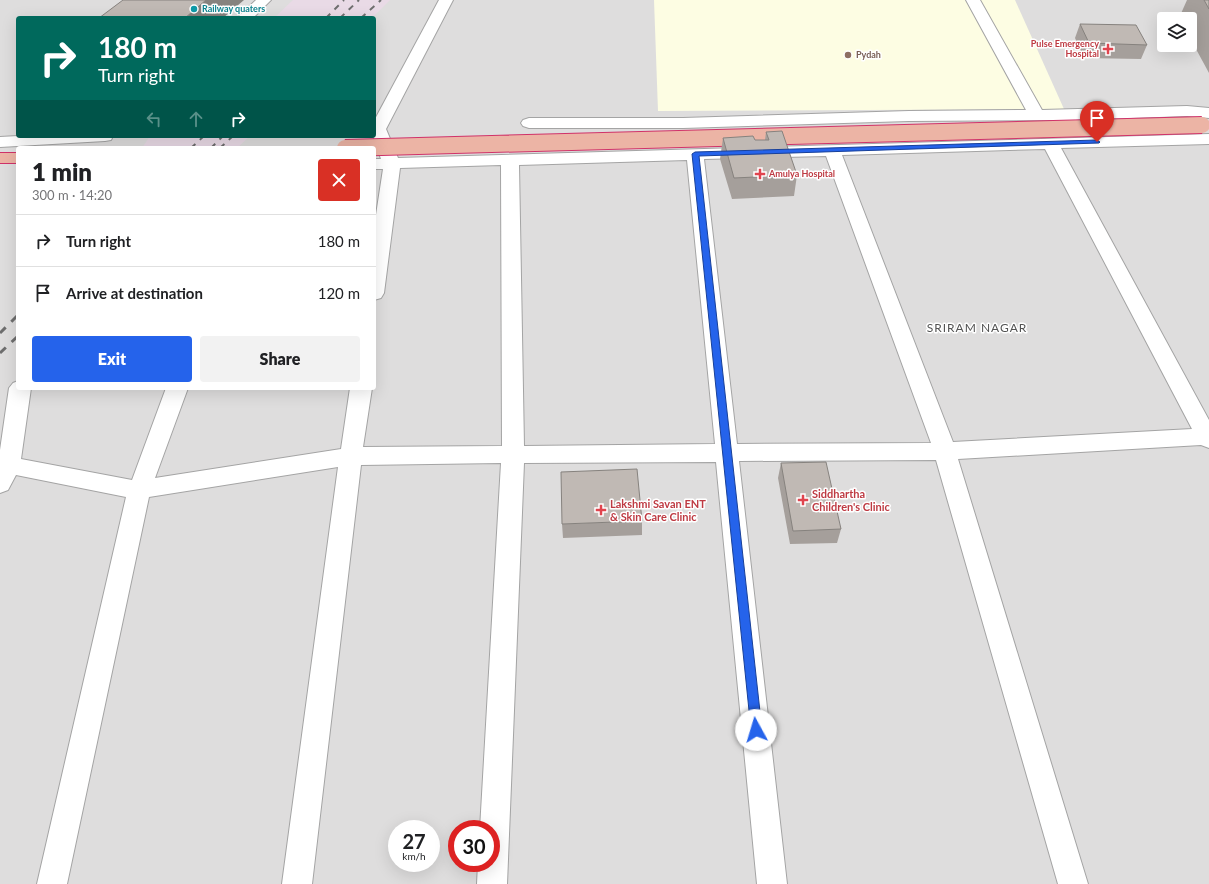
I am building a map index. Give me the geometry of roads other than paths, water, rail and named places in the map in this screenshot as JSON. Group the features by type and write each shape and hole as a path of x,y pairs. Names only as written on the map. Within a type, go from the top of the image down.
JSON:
{"highway":[{"path":"376,147 1207,125"},
{"path":"0,158 16,158"}],"street":[{"path":"246,16 264,0"},
{"path":"376,264 383,164 378,129 446,0"},
{"path":"973,0 1038,115"},
{"path":"529,123 683,124 909,116 1038,115 1187,111 1207,125"},
{"path":"383,164 1050,143 1207,125"},
{"path":"0,142 70,138"},
{"path":"20,390 4,475 139,490 352,456 513,456 945,451 1208,438 1050,143"},
{"path":"832,150 945,451 1073,884"},
{"path":"695,154 772,884"},
{"path":"492,884 513,456 510,161"},
{"path":"52,884 139,490 176,390"},
{"path":"297,884 361,390"}],"railway":[{"path":"328,16 344,0"},
{"path":"342,16 359,0"},
{"path":"363,16 381,0"},
{"path":"193,146 202,138"},
{"path":"213,146 221,138"},
{"path":"222,146 231,138"},
{"path":"0,333 16,317"},
{"path":"0,353 16,338"}],"place":[{"name":"Railway quaters","path":"194,9"},
{"name":"Pulse Emergency Hospital","path":"1108,49"},
{"name":"Pydah","path":"848,55"},
{"name":"Amulya Hospital","path":"760,174"},
{"name":"Siddhartha Children's Clinic","path":"803,500"},
{"name":"Lakshmi Savan ENT & Skin Care Clinic","path":"601,510"}],"district":[{"name":"SRIRAM NAGAR","path":"977,328"}]}
